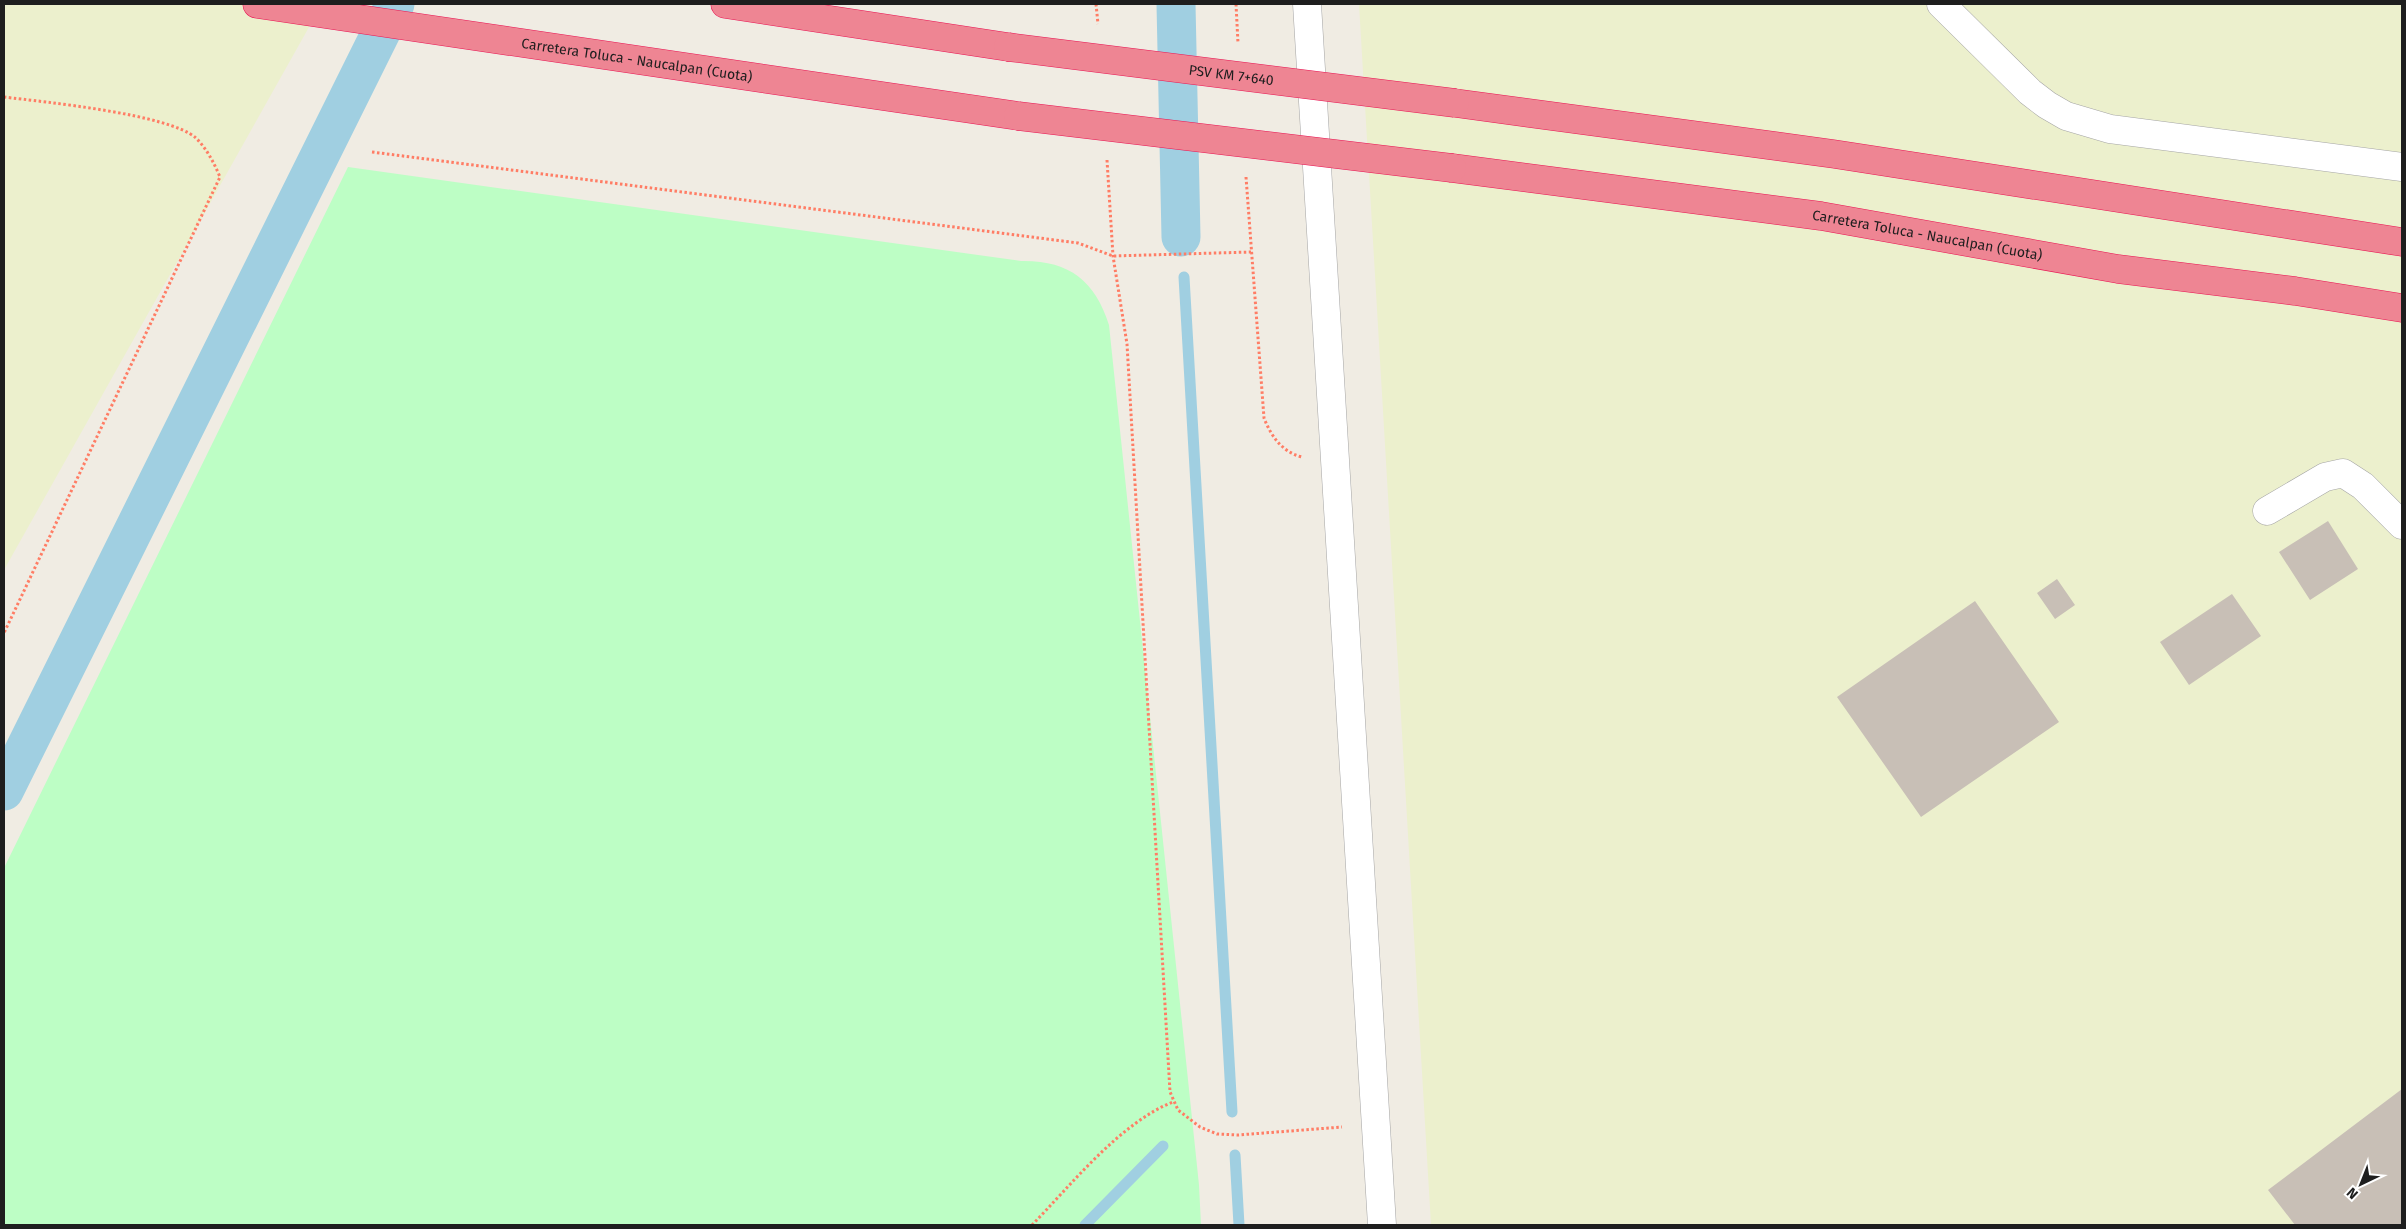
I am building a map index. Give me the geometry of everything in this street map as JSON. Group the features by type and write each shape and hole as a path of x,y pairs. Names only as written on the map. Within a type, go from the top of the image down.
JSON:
{"highway":[{"name":"Carretera Toluca - Naucalpan (Cuota)","path":"257,4 1018,116 1452,168 1821,216 2118,269 2295,291 2402,308"},
{"name":"PSV KM 7+640","path":"725,4 1008,47 1454,103 1834,154 2402,242"}],"street":[{"path":"1307,4 1382,1225"},
{"path":"1941,4 2030,92 2066,116 2110,129 2402,166"},
{"path":"2267,511 2325,477 2343,473 2363,486 2402,526"}],"path":[{"path":"1096,4 1098,33"},
{"path":"1236,4 1238,51"},
{"path":"4,96 99,110 172,124 195,137 211,157 220,177 4,633"},
{"path":"372,152 1078,243 1113,256 1251,252"},
{"path":"1107,159 1113,256 1127,344 1170,1092 1173,1102 1188,1118 1200,1127 1217,1134 1238,1135 1375,1125"},
{"path":"1246,176 1264,418 1270,432 1278,443 1298,456 1321,459 1334,456"},
{"path":"1032,1225 1108,1147 1134,1124 1160,1106 1173,1102"}],"green space":[{"path":"4,4 322,4 4,570"},
{"path":"1359,4 2402,4 2402,1225 1431,1225"},
{"path":"348,167 1053,264 1077,276 1096,296 1109,325 1199,1185 1201,1225 4,1225 4,868"}],"building":[{"path":"2328,521 2358,569 2310,600 2279,552"},
{"path":"2057,579 2075,605 2055,619 2037,593"},
{"path":"2232,594 2261,636 2189,685 2160,642"},
{"path":"1975,601 2059,722 1921,817 1837,697"},
{"path":"2402,1089 2402,1225 2295,1225 2268,1190"}],"waterway":[{"path":"4,791 395,4"},
{"path":"1176,4 1181,237"},
{"path":"1184,277 1232,1112"},
{"path":"1085,1225 1163,1146"},
{"path":"1235,1155 1239,1225"}]}
